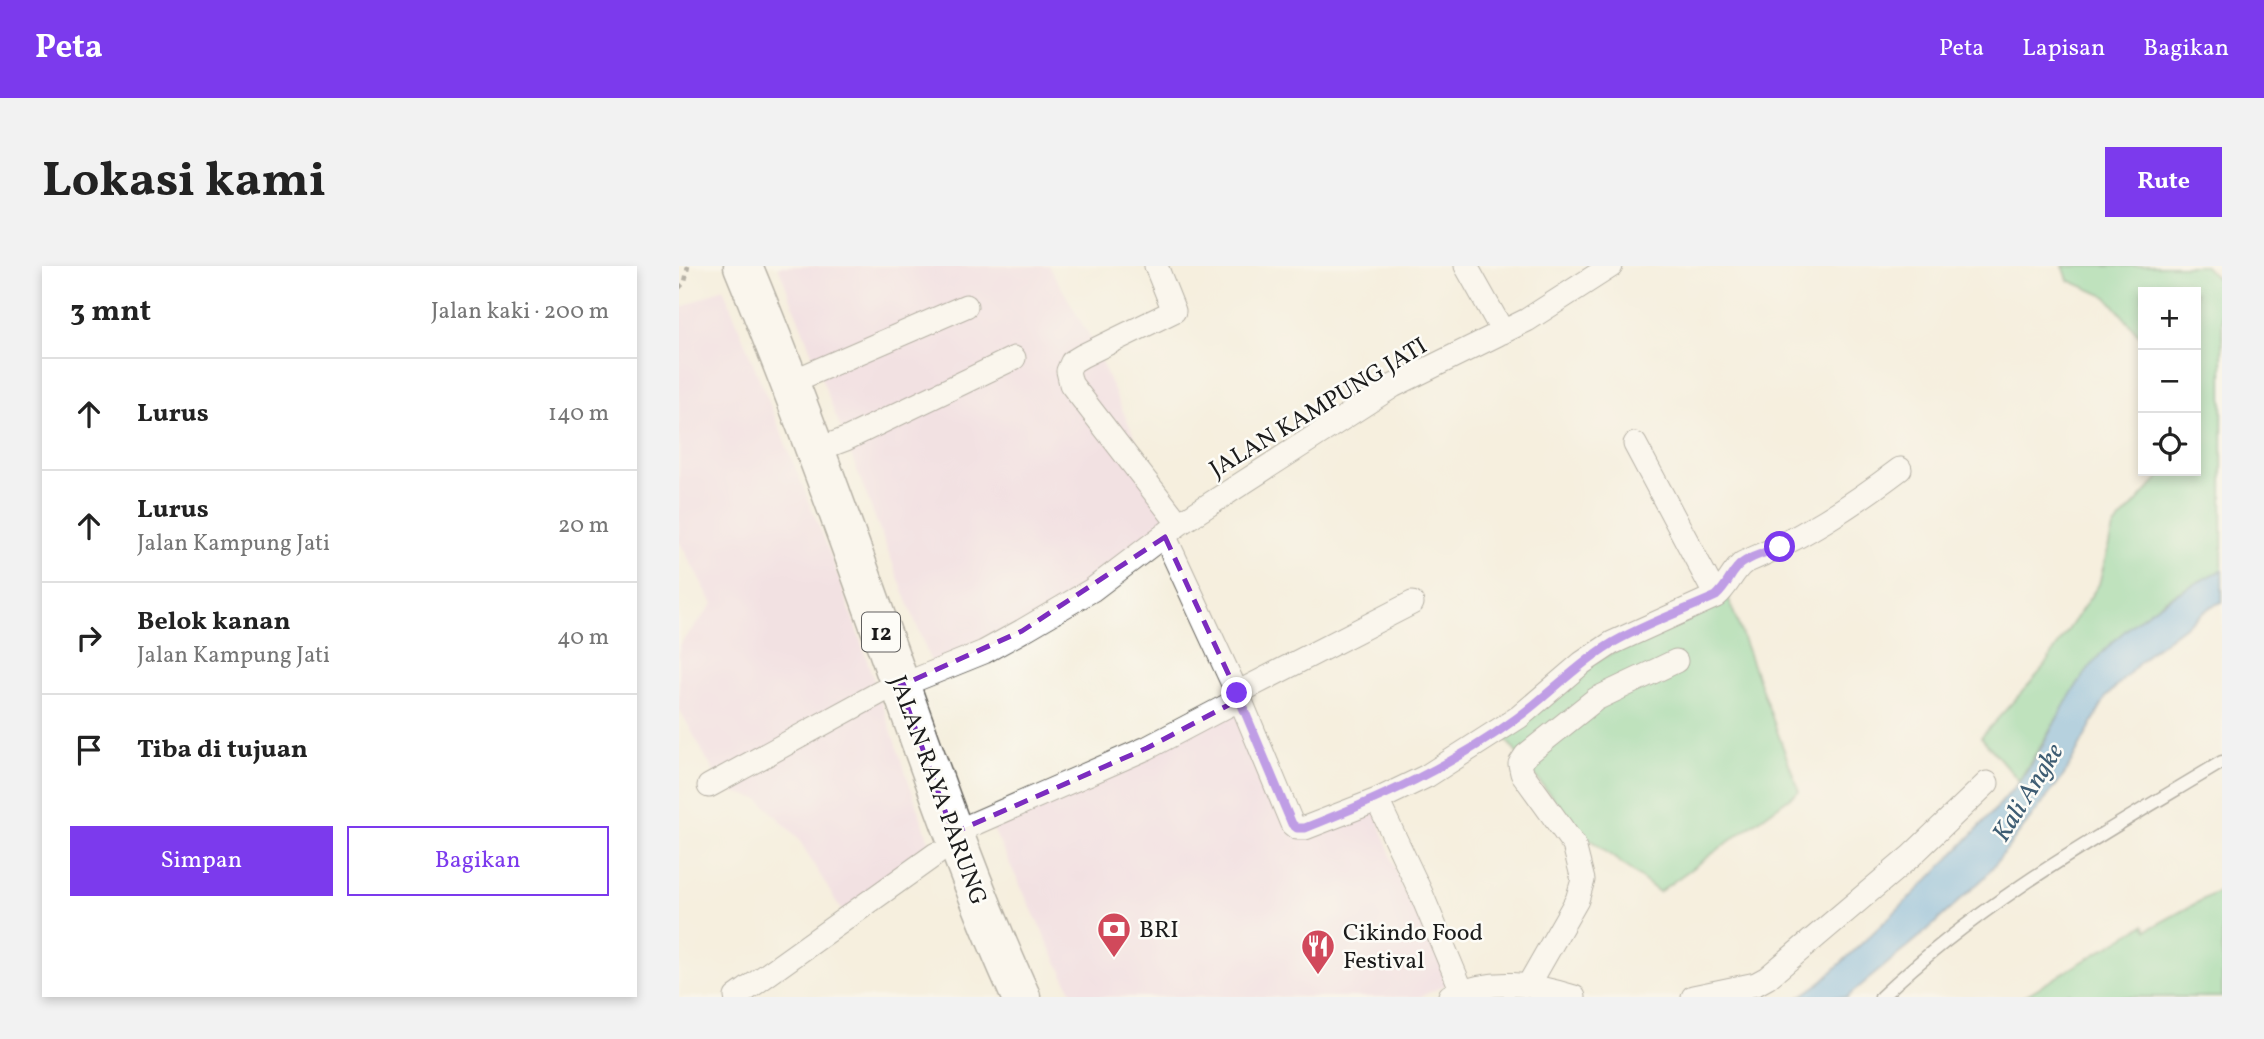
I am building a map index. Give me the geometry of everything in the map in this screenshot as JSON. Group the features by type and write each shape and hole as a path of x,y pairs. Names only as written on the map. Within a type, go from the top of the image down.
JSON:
{"highway":[{"name":"JALAN RAYA PARUNG","path":"720,266 891,689"},
{"name":"JALAN RAYA PARUNG","path":"743,266 790,382 917,766 999,997"},
{"name":"JALAN RAYA PARUNG","path":"945,843 1021,997"}],"street":[{"path":"1156,266 1174,311 1072,362 1068,371 1071,384 1172,530 1238,696 1292,824 1297,828 1305,828 1377,800 1427,776 1509,723 1582,663 1612,643 1716,596 1728,585 1736,569 1743,563 1798,538 1850,507 1900,469"},
{"path":"1466,266 1503,332"},
{"name":"JALAN KAMPUNG JATI","path":"709,786 891,689 984,652 1022,631 1092,590 1172,530 1393,386 1527,320 1611,266"},
{"path":"790,382 966,306"},
{"path":"814,451 846,439 1014,358"},
{"path":"1635,444 1716,596"},
{"path":"736,997 945,843 1147,748 1412,603"},
{"path":"1529,984 1577,900 1583,880 1574,845 1522,773 1520,764 1526,755 1597,699 1676,661"},
{"path":"1693,997 1756,984 1767,978 1911,856 1987,783"},
{"path":"1377,800 1421,893 1454,994 1503,983 1529,984 1574,997"}],"lane":[{"path":"1881,997 1919,961 2022,883 2222,762"}],"path":[{"path":"679,288 685,282 688,266"}],"highlighted area":[{"path":"1165,537 1240,699 1147,748 953,833 900,686 1022,631"}],"shaded area":[{"path":"778,266 1049,266 1090,337 1147,465 1189,510 1030,626 932,665"},
{"path":"723,288 833,561 934,855 848,922 798,838 759,799 723,789 679,708 679,645 713,604 679,541 679,309"},
{"path":"1236,705 1289,829 1375,810 1402,888 1463,977 1420,997 1074,997 988,819"}],"green space":[{"path":"2063,266 2205,266 2222,284 2222,570 2164,600 2076,687 2019,781 1981,737 2040,672 2099,584 2113,528 2160,476 2201,476 2201,287 2138,287 2138,334 2107,297 2068,280"},
{"path":"1727,594 1799,791 1659,892 1580,832 1502,735 1592,663"},
{"path":"2222,889 2222,997 2071,997 2069,993 2063,997 2023,997 2144,925 2147,930"}],"water":[{"name":"Kali Angke","path":"2222,570 2222,602 2212,606 2149,653 2106,697 2065,774 1985,877 1923,934 1847,997 1800,997 1820,983 1897,910 1995,810 2026,772 2075,688 2105,650 2140,618 2159,605"}],"place":[{"name":"BRI","path":"1114,959"},
{"name":"Cikindo Food Festival","path":"1318,976"}],"route":[{"path":"1237,693 1292,824 1297,828 1305,828 1377,800 1427,776 1519,717 1582,663 1612,643 1716,596 1728,585 1736,569 1743,563 1780,547"}]}
